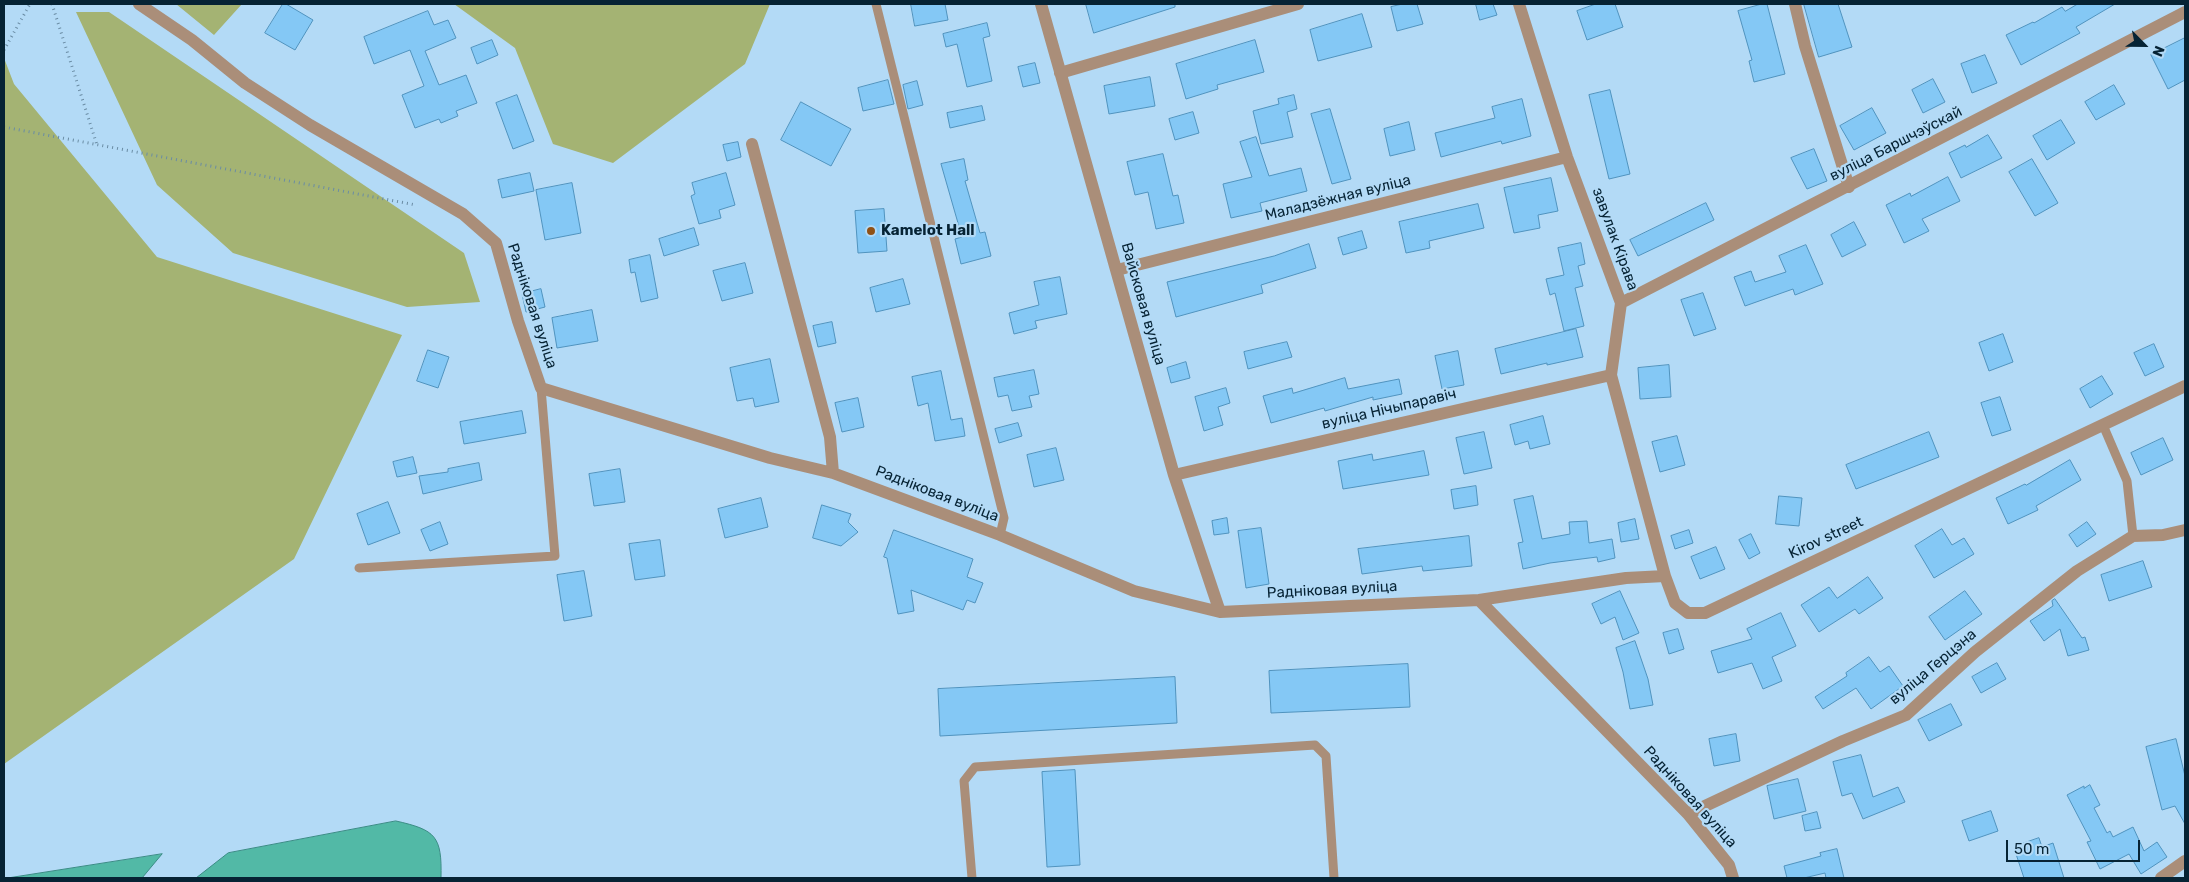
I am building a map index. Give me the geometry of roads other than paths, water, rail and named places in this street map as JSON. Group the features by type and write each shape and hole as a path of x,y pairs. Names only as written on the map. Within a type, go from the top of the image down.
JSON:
{"street":[{"name":"Радніковая вуліца","path":"139,4 192,40 245,83 310,125 463,214 496,244 518,321 541,388 770,458 833,473 1000,535 1134,591 1220,612 1479,600 1688,814 1729,865 1733,878"},
{"name":"Вайсковая вуліца","path":"1041,4 1174,475 1220,612"},
{"path":"1060,73 1298,4"},
{"name":"завулак Кірава","path":"1520,4 1567,157 1621,303 1611,375 1665,576"},
{"path":"1795,4 1804,46 1849,187"},
{"name":"вуліца Баршчэўскай","path":"1621,303 2185,12"},
{"path":"752,144 830,437 833,473"},
{"name":"Маладзёжная вуліца","path":"1117,270 1567,157"},
{"name":"вуліца Нічыпаравіч","path":"1174,475 1611,375"},
{"name":"Kirov street","path":"1665,576 1674,603 1688,613 1705,612 2185,386"},
{"path":"2133,536 2163,536 2185,530"},
{"name":"вуліца Герцэна","path":"1688,814 1843,741 1906,715 1975,652 2077,571 2133,536"},
{"path":"1479,600 1626,578 1665,576"},
{"path":"2160,878 2185,861"}],"lane":[{"path":"876,4 1004,518 1000,535"},
{"path":"359,568 555,556 541,388"},
{"path":"2103,425 2127,481 2133,536"},
{"path":"972,878 964,781 975,767 1315,745 1326,756 1334,878"}],"place":[{"name":"Kamelot Hall","path":"871,231"}]}
